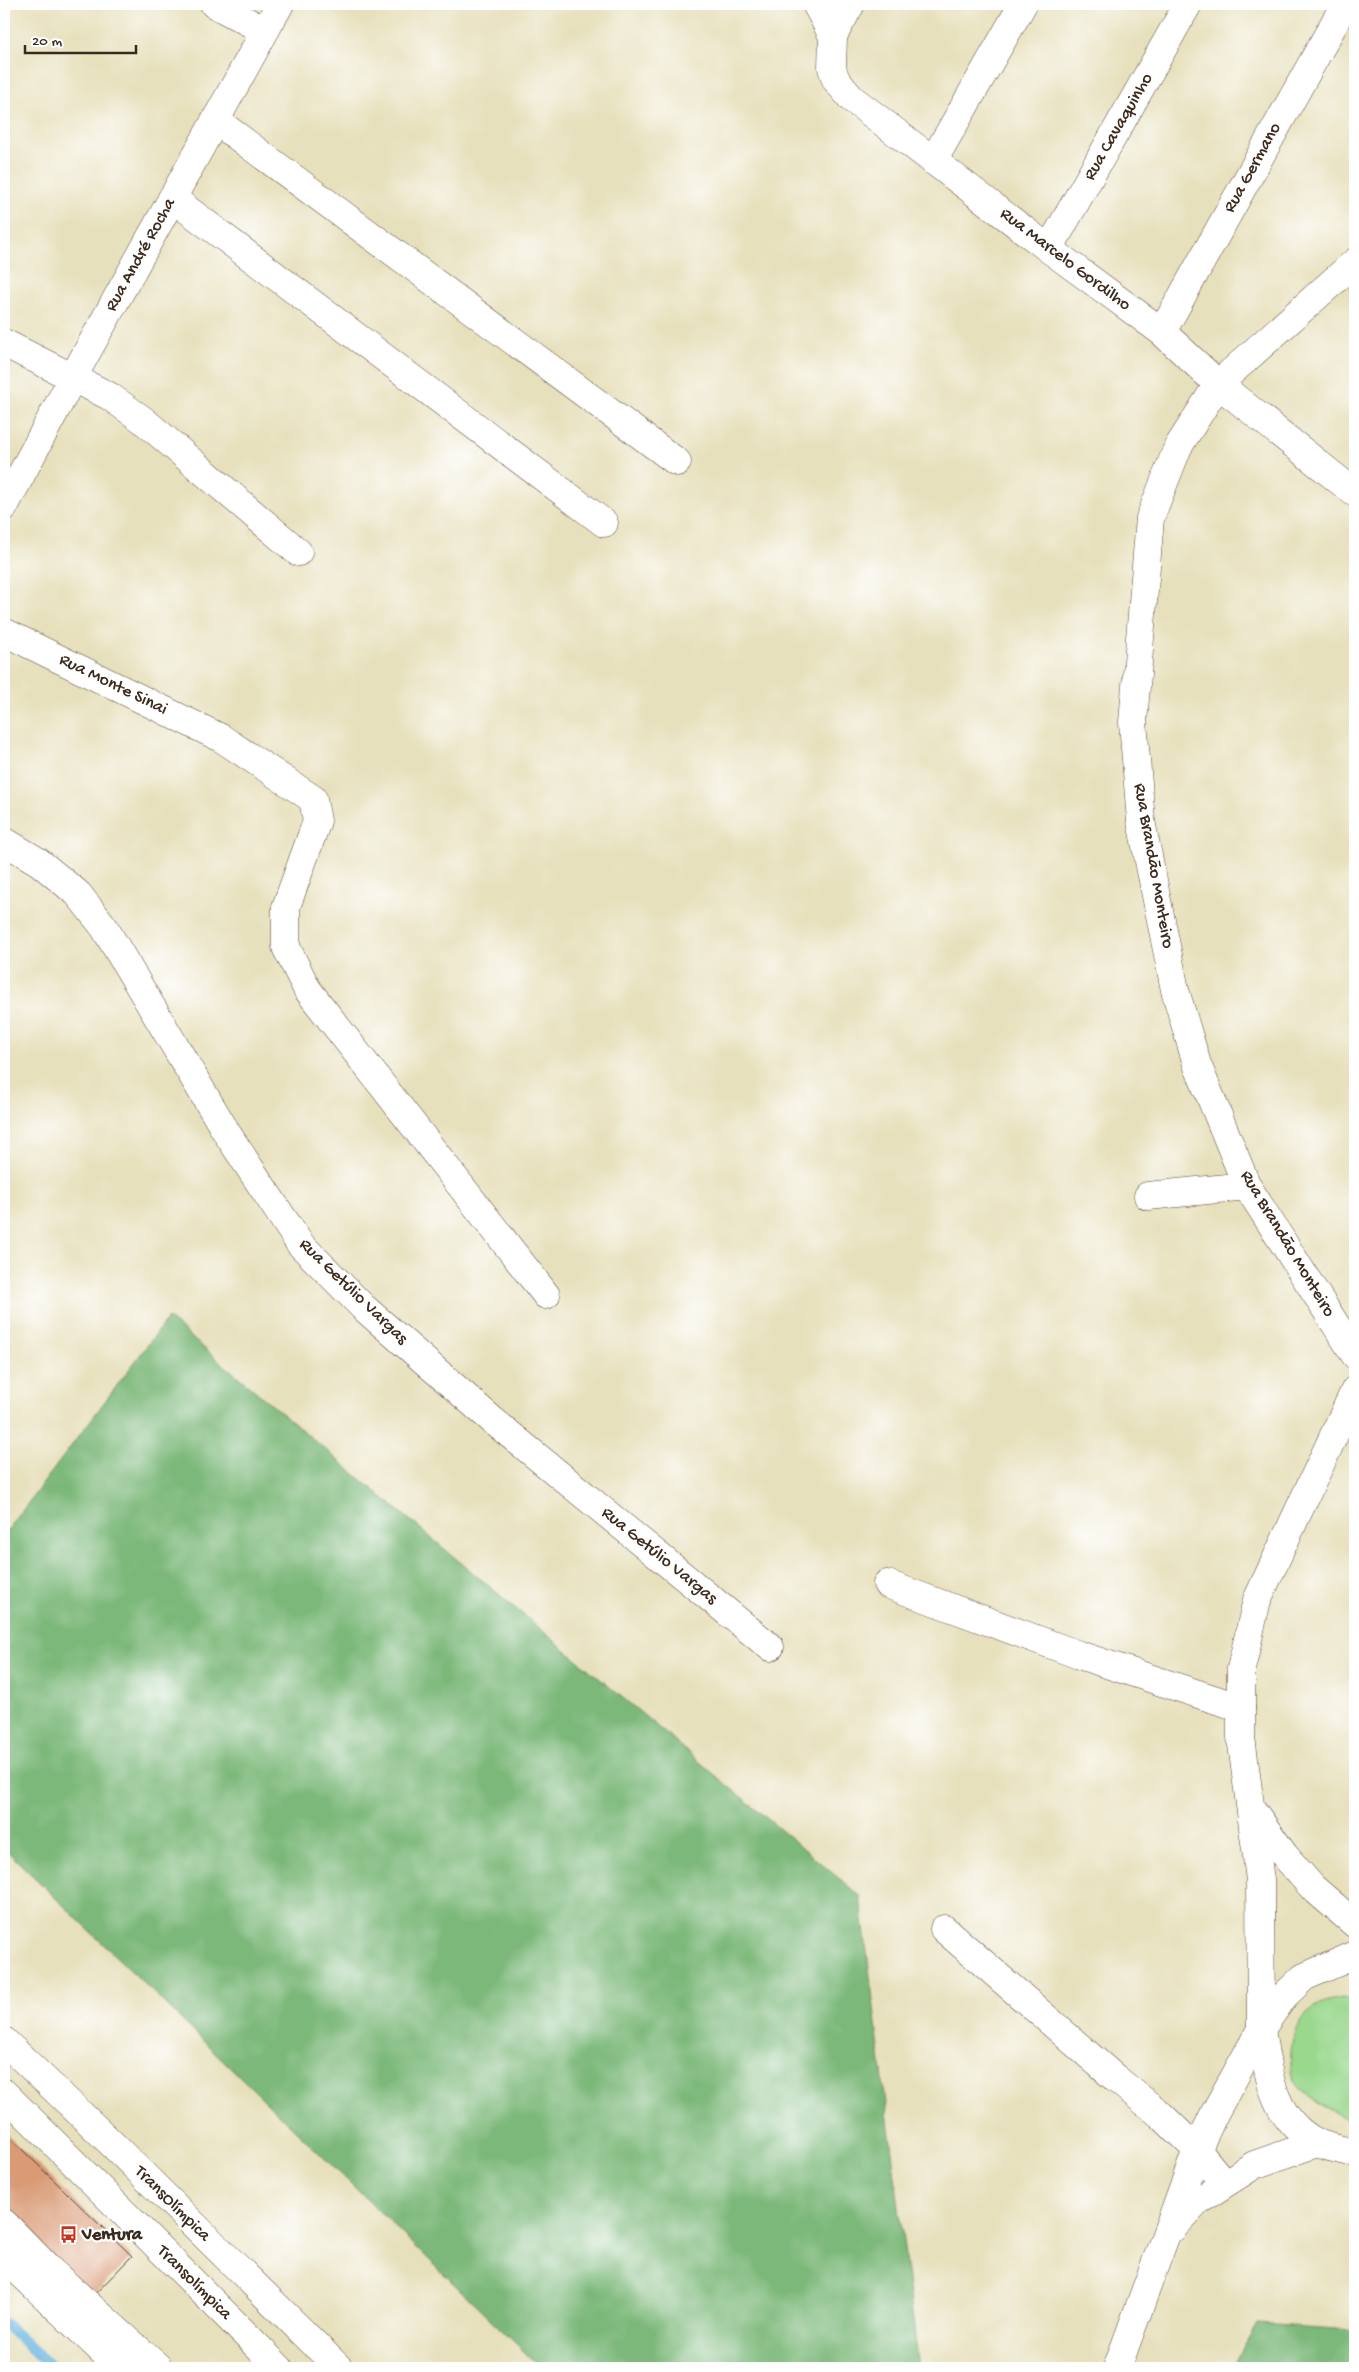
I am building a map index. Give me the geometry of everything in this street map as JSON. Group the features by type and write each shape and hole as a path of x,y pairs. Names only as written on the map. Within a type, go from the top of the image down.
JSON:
{"main road":[{"path":"214,4 264,31"},
{"name":"Rua André Rocha","path":"4,507 72,379 280,4"},
{"name":"Rua Marcelo Gordilho","path":"816,4 833,36 832,68 836,80 851,98 1049,249 1162,332 1218,384 1355,493"},
{"path":"833,36 851,4"},
{"path":"933,161 1023,4"},
{"name":"Rua Cavaquinho","path":"1049,249 1188,4"},
{"name":"Rua Germano","path":"1162,332 1344,4"},
{"path":"215,120 677,462"},
{"path":"172,198 604,523"},
{"name":"Rua Brandão Monteiro","path":"1355,262 1218,384 1178,447 1150,518 1133,722 1141,821 1175,990 1197,1064 1247,1186 1355,1354"},
{"path":"4,343 109,396 143,420 298,552"},
{"name":"Rua Monte Sinai","path":"4,632 221,738 313,799 317,821 286,907 286,947 307,989 546,1295"},
{"name":"Rua Getúlio Vargas","path":"4,840 39,862 78,894 104,927 228,1135 300,1244 363,1307 491,1419 770,1647"},
{"path":"1148,1196 1247,1186"},
{"path":"1355,1390 1257,1600 1241,1669 1241,1737 1260,1880 1262,2029 1269,2080 1277,2100 1288,2119 1317,2143 1355,2154"},
{"path":"887,1584 1079,1655 1241,1708"},
{"path":"1251,1808 1285,1856 1312,1887 1355,1924"},
{"path":"944,1928 1115,2078 1161,2115 1197,2150 1224,2183"},
{"path":"1117,2368 1197,2150 1215,2112 1262,2029 1284,1995 1304,1977 1332,1963 1355,1955"},
{"name":"TransOlímpica","path":"4,2041 109,2141 339,2368"},
{"name":"Transolímpica","path":"4,2093 279,2368"},
{"path":"1166,2234 1198,2201 1254,2164 1317,2143"},
{"path":"4,2223 52,2272 159,2368"},
{"path":"4,2258 120,2368"}],"green space":[{"path":"168,1318 860,1896 919,2368 541,2368 4,1848 4,1535"},
{"path":"1353,1997 1355,1999 1355,2122 1341,2116 1308,2096 1297,2085 1291,2068 1293,2038 1303,2018 1319,2005 1340,1998"},
{"path":"1257,2324 1355,2330 1355,2368 1232,2368"}],"building":[{"name":"Ventura","path":"4,2132 132,2256 90,2299 4,2215"}],"waterway":[{"path":"4,2323 52,2368"}],"place":[{"name":"Ventura","path":"68,2235"}]}
